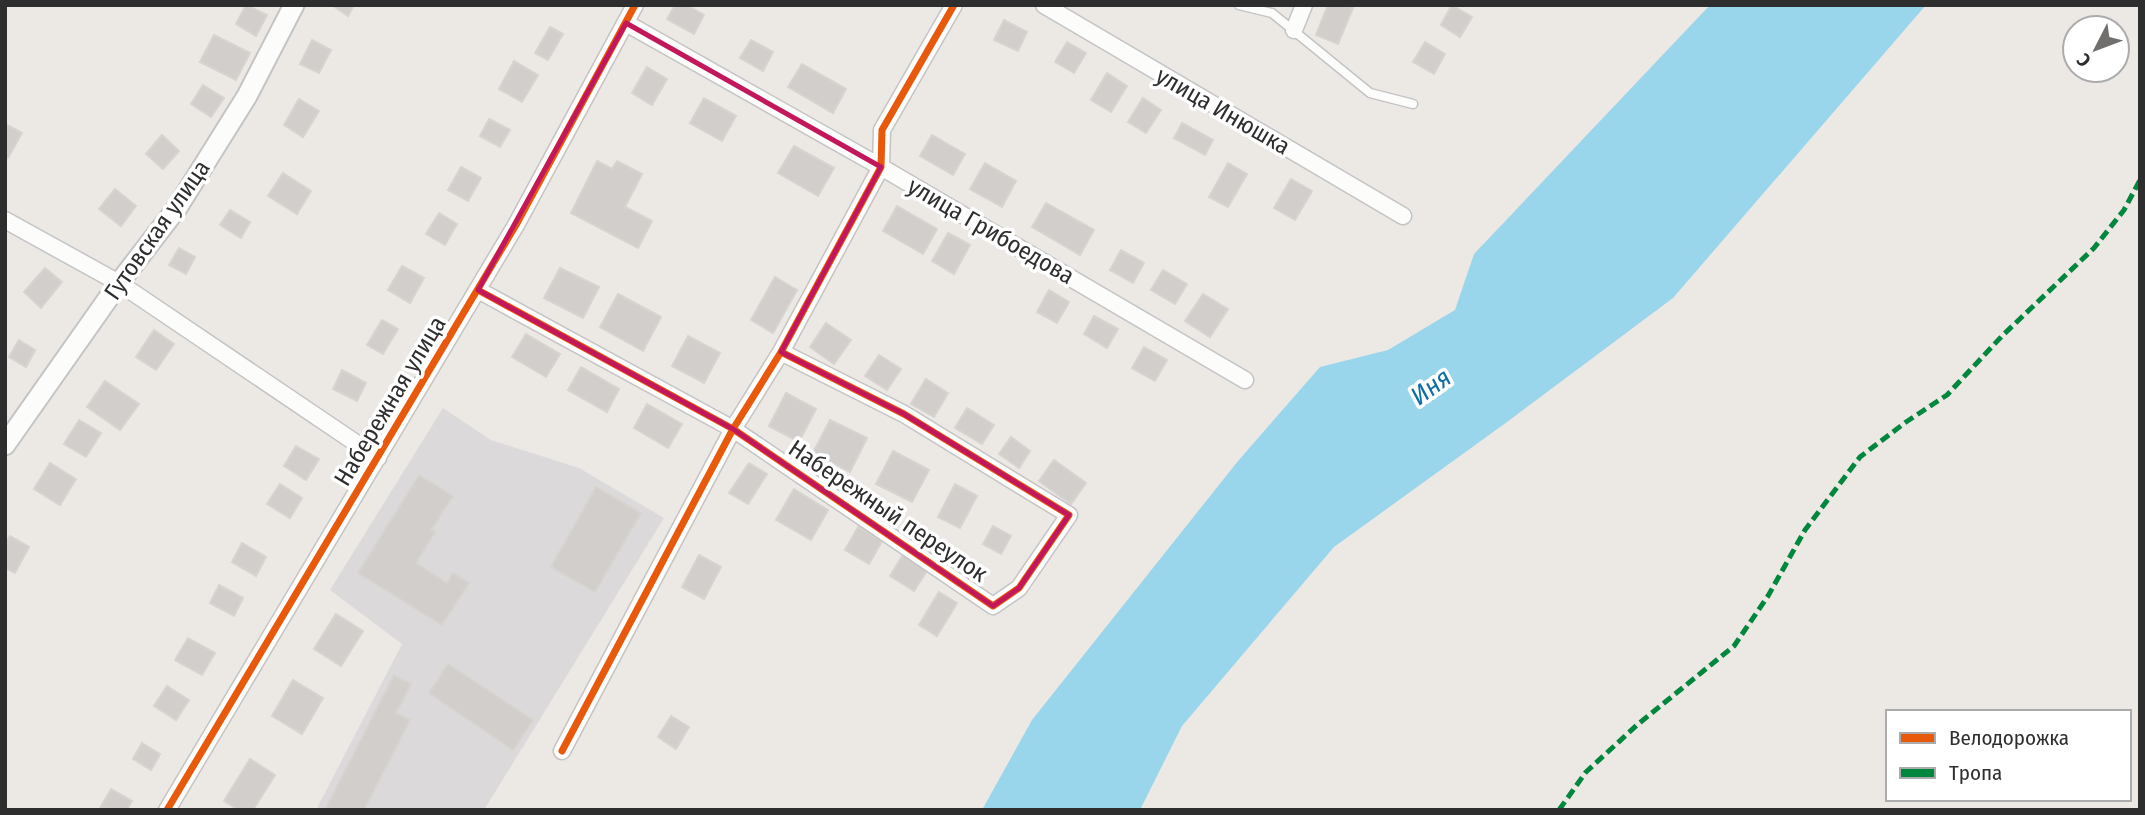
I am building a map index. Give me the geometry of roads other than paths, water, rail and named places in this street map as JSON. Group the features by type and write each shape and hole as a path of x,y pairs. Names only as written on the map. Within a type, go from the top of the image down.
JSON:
{"street":[{"name":"Гутовская улица","path":"5,446 119,284 177,208 247,96 294,5"},
{"name":"Набережная улица","path":"167,810 516,225 635,5"},
{"path":"562,751 733,429 781,352 881,167 882,130 954,5"},
{"name":"улица Инюшка","path":"1044,5 1403,216"},
{"path":"1294,30 1304,5"},
{"name":"улица Грибоедова","path":"626,23 881,167 1245,380"},
{"path":"5,220 119,284 378,458"},
{"name":"Набережный переулок","path":"478,290 733,429 993,606 1019,588 1069,515 904,414 781,352"}],"lane":[{"path":"1239,5 1272,13 1370,93 1413,104"}],"water":[{"name":"Иня","path":"1710,5 1926,5 1673,298 1334,547 1182,726 1140,810 982,810 1032,720 1238,461 1320,367 1388,350 1455,310 1474,254"}]}
